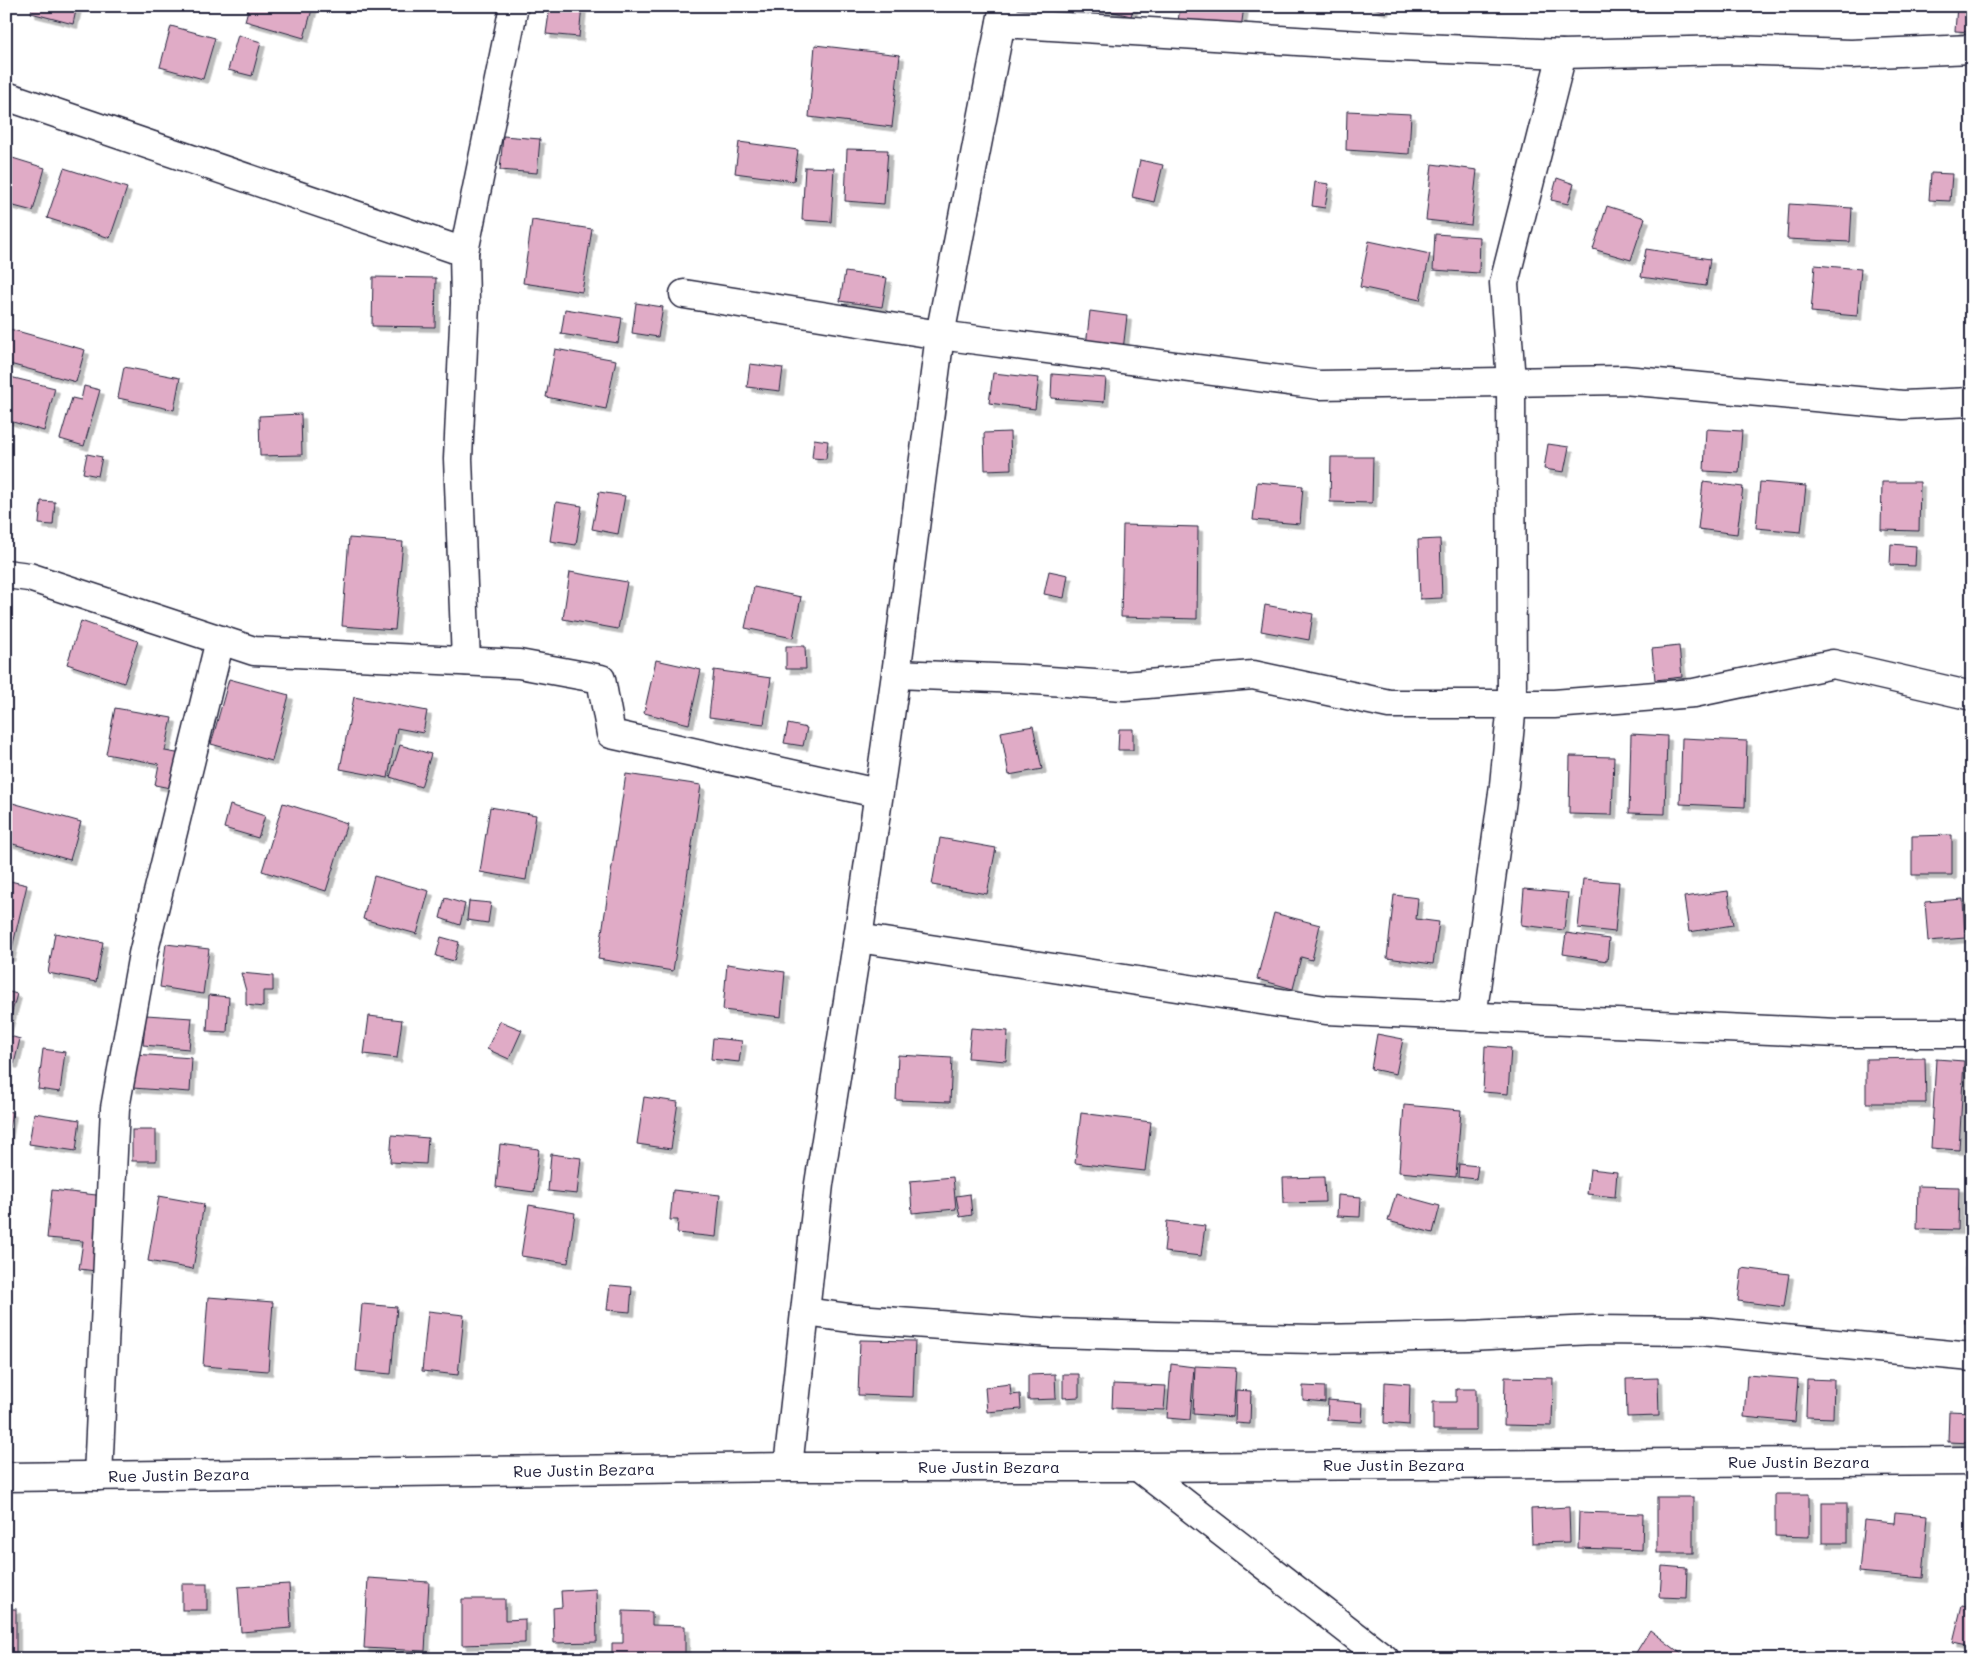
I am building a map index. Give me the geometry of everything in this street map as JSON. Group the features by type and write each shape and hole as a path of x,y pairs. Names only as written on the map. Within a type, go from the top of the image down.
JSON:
{"street":[{"path":"466,661 458,459 465,303 464,252 514,6"},
{"path":"788,1467 819,1184 858,938 877,794 896,674 940,335 1003,15 1378,46 1562,54 1730,50 1851,54 1972,49"},
{"path":"1472,1016 1504,785 1512,704 1510,382 1504,283 1562,54"},
{"path":"6,96 464,252"},
{"path":"684,294 940,335 1319,385 1624,380 1903,404 1972,402"},
{"path":"6,574 29,577 254,651 518,664 601,678 611,734 877,794"},
{"path":"98,1476 115,1108 143,954 220,640"},
{"path":"896,674 1020,678 1124,686 1253,675 1389,704 1554,704 1694,693 1833,664 1972,696"},
{"path":"858,938 1326,1010 1838,1033 1972,1033"},
{"path":"805,1312 857,1319 1052,1333 1157,1336 1316,1339 1469,1336 1593,1330 1701,1332 1972,1357"},
{"name":"Rue Justin Bezara","path":"6,1477 788,1467 1138,1467 1972,1461"},
{"path":"1138,1467 1386,1659"}],"building":[{"path":"32,6 77,6 73,24 31,13"},
{"path":"249,6 313,6 304,38 245,21"},
{"path":"550,6 582,6 579,37 546,34"},
{"path":"1088,6 1134,6 1131,16"},
{"path":"1180,6 1244,6 1241,29 1178,22"},
{"path":"1366,6 1385,6 1384,11"},
{"path":"1957,6 1972,6 1972,32 1955,31"},
{"path":"171,26 215,38 203,79 160,67"},
{"path":"238,35 261,42 252,76 228,70"},
{"path":"815,45 900,55 892,127 809,117"},
{"path":"1347,111 1411,114 1409,154 1346,150"},
{"path":"503,136 540,139 537,173 500,170"},
{"path":"739,142 798,150 794,181 735,173"},
{"path":"847,149 888,150 884,204 845,201"},
{"path":"6,156 45,168 33,211 6,204"},
{"path":"1140,160 1163,165 1154,202 1132,197"},
{"path":"1432,164 1477,170 1471,225 1426,220"},
{"path":"805,167 834,168 831,222 802,220"},
{"path":"64,168 127,188 110,238 47,218"},
{"path":"1931,173 1952,174 1950,201 1929,200"},
{"path":"1557,178 1574,184 1568,204 1551,200"},
{"path":"1315,182 1329,184 1325,208 1312,206"},
{"path":"1789,204 1852,208 1850,242 1787,239"},
{"path":"1607,206 1645,218 1631,260 1593,249"},
{"path":"532,220 592,229 582,292 523,283"},
{"path":"1435,234 1480,237 1479,273 1433,270"},
{"path":"1369,241 1430,254 1420,300 1360,287"},
{"path":"1646,249 1710,259 1706,286 1641,277"},
{"path":"1815,265 1861,269 1857,316 1811,312"},
{"path":"845,272 887,278 882,307 840,301"},
{"path":"373,277 436,278 435,327 372,326"},
{"path":"636,303 663,307 658,337 632,333"},
{"path":"565,309 622,318 618,343 561,334"},
{"path":"1090,311 1127,316 1123,350 1086,346"},
{"path":"6,328 85,350 76,382 6,363"},
{"path":"555,349 616,360 606,409 546,397"},
{"path":"750,364 783,368 780,391 747,387"},
{"path":"124,367 180,378 174,410 118,398"},
{"path":"993,373 1039,378 1035,409 989,403"},
{"path":"1052,374 1106,378 1104,402 1051,398"},
{"path":"6,376 55,388 44,431 6,420"},
{"path":"84,386 100,390 84,446 60,439 72,398 81,400"},
{"path":"301,414 302,455 260,456 259,416"},
{"path":"1706,429 1742,431 1739,473 1704,471"},
{"path":"1010,432 1011,469 985,470 984,433"},
{"path":"814,439 828,441 826,459 812,458"},
{"path":"1548,444 1569,447 1564,472 1544,469"},
{"path":"87,454 102,457 98,476 83,473"},
{"path":"1331,457 1373,457 1372,503 1330,502"},
{"path":"1257,482 1303,486 1300,524 1253,520"},
{"path":"1703,482 1743,487 1737,534 1698,529"},
{"path":"1760,482 1806,486 1801,532 1756,528"},
{"path":"1882,482 1920,482 1919,531 1881,530"},
{"path":"599,492 625,496 618,534 592,529"},
{"path":"41,501 55,502 53,525 39,524"},
{"path":"556,502 582,506 576,545 550,541"},
{"path":"1123,525 1198,527 1197,619 1121,617"},
{"path":"349,538 403,542 395,630 342,626"},
{"path":"1440,539 1442,598 1420,599 1418,540"},
{"path":"1891,544 1916,546 1915,566 1890,565"},
{"path":"1049,571 1068,575 1064,598 1044,594"},
{"path":"570,572 627,582 618,629 563,619"},
{"path":"754,587 801,597 793,638 745,628"},
{"path":"1265,605 1313,614 1309,640 1261,631"},
{"path":"81,621 138,641 124,683 67,664"},
{"path":"786,646 805,646 806,669 786,669"},
{"path":"1679,646 1682,677 1655,680 1652,649"},
{"path":"656,660 701,670 689,724 644,713"},
{"path":"714,670 771,678 764,724 709,717"},
{"path":"229,679 289,695 272,761 211,744"},
{"path":"354,697 427,711 423,733 397,728 388,778 340,769"},
{"path":"115,708 172,718 165,751 182,754 175,789 155,785 159,764 106,754"},
{"path":"788,724 807,728 803,746 784,743"},
{"path":"1033,726 1042,769 1009,775 1001,732"},
{"path":"1119,729 1133,729 1133,750 1118,750"},
{"path":"1631,734 1667,736 1665,814 1629,813"},
{"path":"1682,738 1747,741 1745,807 1680,804"},
{"path":"400,745 431,754 421,787 390,777"},
{"path":"1570,756 1614,757 1612,815 1569,814"},
{"path":"626,774 701,785 673,971 598,959"},
{"path":"9,802 81,822 70,860 6,842 6,812"},
{"path":"283,803 347,823 326,891 262,871"},
{"path":"230,805 265,816 258,838 224,828"},
{"path":"490,807 536,815 526,880 480,872"},
{"path":"1952,835 1952,875 1912,875 1912,836"},
{"path":"940,838 996,848 987,894 932,885"},
{"path":"374,876 429,891 417,934 363,919"},
{"path":"1583,879 1619,882 1615,932 1578,928"},
{"path":"6,880 27,885 10,957 6,957"},
{"path":"1524,889 1568,893 1564,930 1521,925"},
{"path":"1728,891 1733,925 1689,932 1684,897"},
{"path":"1394,895 1418,898 1416,919 1439,922 1433,964 1387,958"},
{"path":"445,898 465,904 460,925 440,918"},
{"path":"1963,899 1965,938 1928,941 1925,902"},
{"path":"469,901 491,903 488,923 467,920"},
{"path":"1274,913 1320,925 1312,960 1301,957 1293,989 1257,979"},
{"path":"55,933 103,942 96,982 48,973"},
{"path":"1566,933 1609,939 1607,961 1563,954"},
{"path":"441,937 459,942 454,961 436,956"},
{"path":"166,944 209,949 203,994 160,987"},
{"path":"727,964 785,972 781,1017 723,1010"},
{"path":"241,973 273,976 273,991 263,991 263,1007 246,1005 246,991"},
{"path":"6,991 17,994 6,1033"},
{"path":"209,995 229,997 227,1032 207,1031"},
{"path":"146,1015 192,1018 189,1049 143,1045"},
{"path":"369,1016 402,1020 397,1058 364,1054"},
{"path":"500,1021 522,1030 509,1059 487,1049"},
{"path":"971,1028 1008,1031 1006,1061 968,1058"},
{"path":"1377,1034 1403,1039 1396,1074 1371,1069"},
{"path":"7,1035 20,1039 14,1064 6,1062"},
{"path":"713,1038 742,1041 739,1062 711,1059"},
{"path":"1485,1046 1511,1048 1508,1094 1483,1092"},
{"path":"43,1049 65,1052 60,1092 38,1089"},
{"path":"134,1054 192,1058 190,1092 132,1088"},
{"path":"898,1055 952,1058 950,1102 896,1100"},
{"path":"1925,1058 1926,1103 1866,1103 1866,1059"},
{"path":"1936,1059 1964,1061 1959,1150 1931,1148"},
{"path":"644,1097 678,1102 671,1149 637,1144"},
{"path":"1404,1105 1461,1110 1456,1177 1399,1172"},
{"path":"6,1111 12,1112 7,1140 6,1139"},
{"path":"34,1113 80,1120 76,1151 29,1144"},
{"path":"1081,1113 1151,1122 1145,1171 1075,1163"},
{"path":"132,1130 156,1130 156,1161 132,1161"},
{"path":"392,1135 428,1138 426,1164 390,1162"},
{"path":"500,1144 539,1149 534,1192 496,1187"},
{"path":"551,1154 581,1158 577,1194 548,1191"},
{"path":"1459,1164 1478,1166 1476,1179 1458,1177"},
{"path":"1590,1169 1617,1172 1615,1197 1587,1194"},
{"path":"953,1177 956,1209 912,1213 910,1181"},
{"path":"1324,1177 1325,1202 1284,1203 1283,1178"},
{"path":"1918,1186 1959,1187 1958,1230 1917,1229"},
{"path":"52,1190 105,1196 96,1271 79,1269 83,1241 47,1238"},
{"path":"673,1190 720,1195 716,1237 677,1233 678,1220 670,1220"},
{"path":"970,1194 972,1215 960,1217 956,1196"},
{"path":"1396,1194 1440,1206 1433,1233 1388,1221"},
{"path":"1338,1195 1361,1197 1360,1217 1337,1216"},
{"path":"159,1196 204,1204 193,1269 148,1261"},
{"path":"529,1205 575,1213 568,1263 521,1256"},
{"path":"1167,1221 1205,1226 1201,1256 1164,1252"},
{"path":"1742,1268 1789,1274 1784,1307 1738,1301"},
{"path":"1965,1268 1972,1268 1972,1323 1965,1323"},
{"path":"610,1285 632,1287 630,1312 607,1310"},
{"path":"208,1297 273,1302 268,1371 203,1366"},
{"path":"362,1304 397,1307 391,1374 356,1371"},
{"path":"428,1311 464,1315 458,1375 422,1371"},
{"path":"860,1340 915,1341 913,1397 858,1395"},
{"path":"1171,1364 1194,1367 1190,1420 1167,1418"},
{"path":"1195,1366 1236,1368 1233,1417 1193,1414"},
{"path":"1055,1374 1056,1399 1028,1400 1028,1375"},
{"path":"1063,1374 1079,1374 1079,1397 1063,1398"},
{"path":"1747,1375 1798,1379 1795,1422 1744,1417"},
{"path":"1505,1377 1553,1378 1552,1426 1504,1425"},
{"path":"1658,1378 1659,1416 1627,1417 1626,1379"},
{"path":"1807,1379 1834,1380 1833,1418 1806,1417"},
{"path":"1385,1382 1410,1384 1409,1425 1384,1423"},
{"path":"1010,1384 1011,1395 1020,1394 1021,1409 987,1412 985,1387"},
{"path":"1113,1384 1166,1386 1164,1410 1112,1408"},
{"path":"1303,1386 1325,1387 1325,1402 1303,1400"},
{"path":"1456,1389 1476,1389 1476,1430 1433,1430 1433,1402 1456,1402"},
{"path":"1236,1390 1251,1391 1250,1424 1235,1423"},
{"path":"1972,1395 1972,1443 1948,1442 1949,1411 1971,1412"},
{"path":"1328,1400 1363,1403 1362,1422 1327,1420"},
{"path":"1775,1494 1809,1494 1809,1537 1775,1536"},
{"path":"1657,1497 1693,1497 1693,1553 1657,1553"},
{"path":"1822,1503 1847,1503 1847,1543 1822,1543"},
{"path":"1569,1507 1570,1542 1532,1543 1531,1509"},
{"path":"1579,1512 1643,1514 1642,1550 1578,1548"},
{"path":"1895,1512 1928,1515 1923,1578 1859,1572 1864,1520 1894,1523"},
{"path":"1662,1566 1687,1568 1686,1598 1660,1597"},
{"path":"368,1578 429,1582 425,1651 364,1648"},
{"path":"182,1584 207,1584 207,1610 182,1610"},
{"path":"289,1584 291,1628 241,1632 238,1587"},
{"path":"596,1589 597,1642 554,1643 553,1608 562,1607 561,1591"},
{"path":"462,1599 505,1599 505,1620 525,1619 525,1643 462,1645"},
{"path":"1962,1605 1972,1607 1972,1646 1953,1642"},
{"path":"6,1609 16,1609 16,1653 6,1653"},
{"path":"623,1611 652,1612 652,1625 685,1626 685,1659 612,1659 612,1643 623,1643"},
{"path":"1650,1630 1688,1659 1632,1659"},
{"path":"378,1656 395,1657 395,1659 378,1659"}]}
